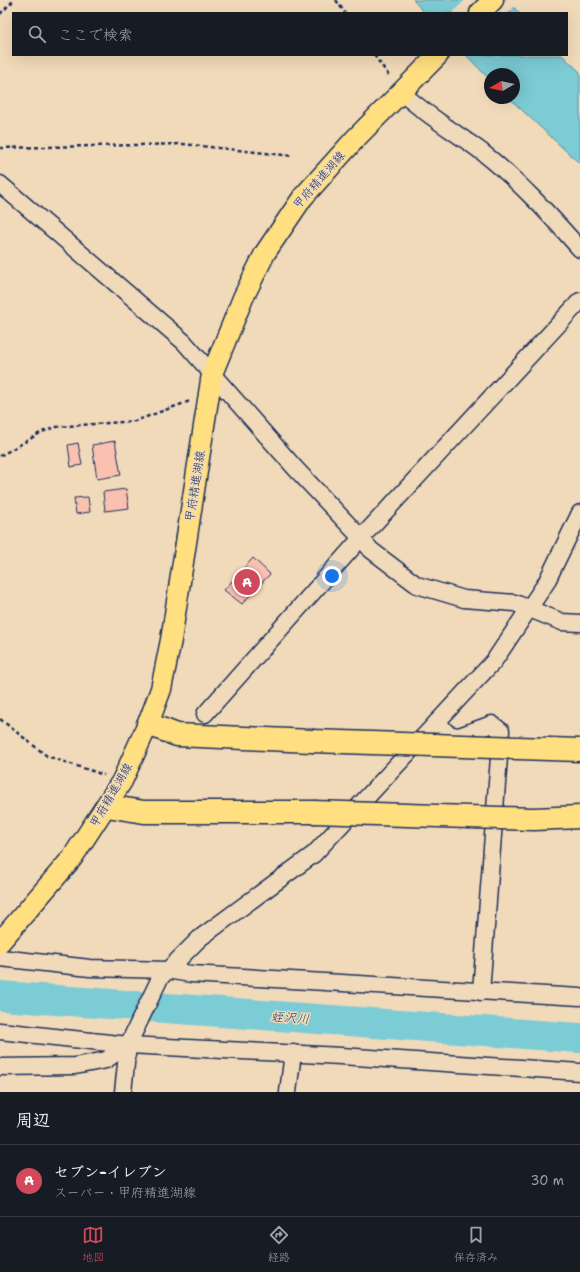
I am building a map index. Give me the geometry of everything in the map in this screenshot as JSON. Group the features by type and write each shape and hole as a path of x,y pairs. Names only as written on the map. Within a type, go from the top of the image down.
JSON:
{"highway":[{"path":"148,724 177,735 580,750"},
{"path":"107,806 144,812 314,812 534,819 580,817"}],"main road":[{"path":"481,12 493,0"},
{"name":"甲府精進湖線","path":"0,942 72,858 122,781 148,724 161,689 171,640 212,374 265,253 304,196 335,161 437,56"}],"street":[{"path":"404,89 438,122 482,153 509,175 560,226 580,249"},
{"path":"0,184 184,342 295,468 362,538 371,550 418,585 464,599 515,603 562,622 580,623"},
{"path":"205,714 362,538 580,301"},
{"path":"123,1092 131,1039 164,974 205,934 314,854 494,661 546,583 580,513"},
{"path":"438,722 448,734 460,736 492,724 501,731 481,992"},
{"path":"0,958 90,968 164,974 191,974 580,997"},
{"path":"0,1031 131,1039 293,1053 580,1072"},
{"path":"0,1067 75,1066 106,1060 131,1039"},
{"path":"288,1092 293,1053"}],"path":[{"path":"0,14 14,0"},
{"path":"336,0 344,12"},
{"path":"375,56 404,89"},
{"path":"0,148 183,144 292,156"},
{"path":"0,456 42,432 54,427 135,421 209,394"},
{"path":"0,719 47,756 122,781"}],"water":[{"path":"413,0 507,0 518,12 424,12"},
{"path":"467,56 563,56 580,72 580,164 515,104 520,104 520,68 484,68 484,74"}],"pier":[{"path":"465,0 510,0 515,6 509,12 453,12"}],"building":[{"path":"115,441 121,475 97,479 92,445"},
{"path":"78,443 82,465 71,467 68,445"},
{"path":"126,489 129,508 105,511 103,492"},
{"path":"88,497 90,512 76,514 74,498"},
{"path":"253,558 270,574 242,604 224,590"}],"waterway":[{"name":"蛭沢川","path":"0,996 580,1038"}],"place":[{"name":"セブン-イレブン","path":"247,582"}]}
